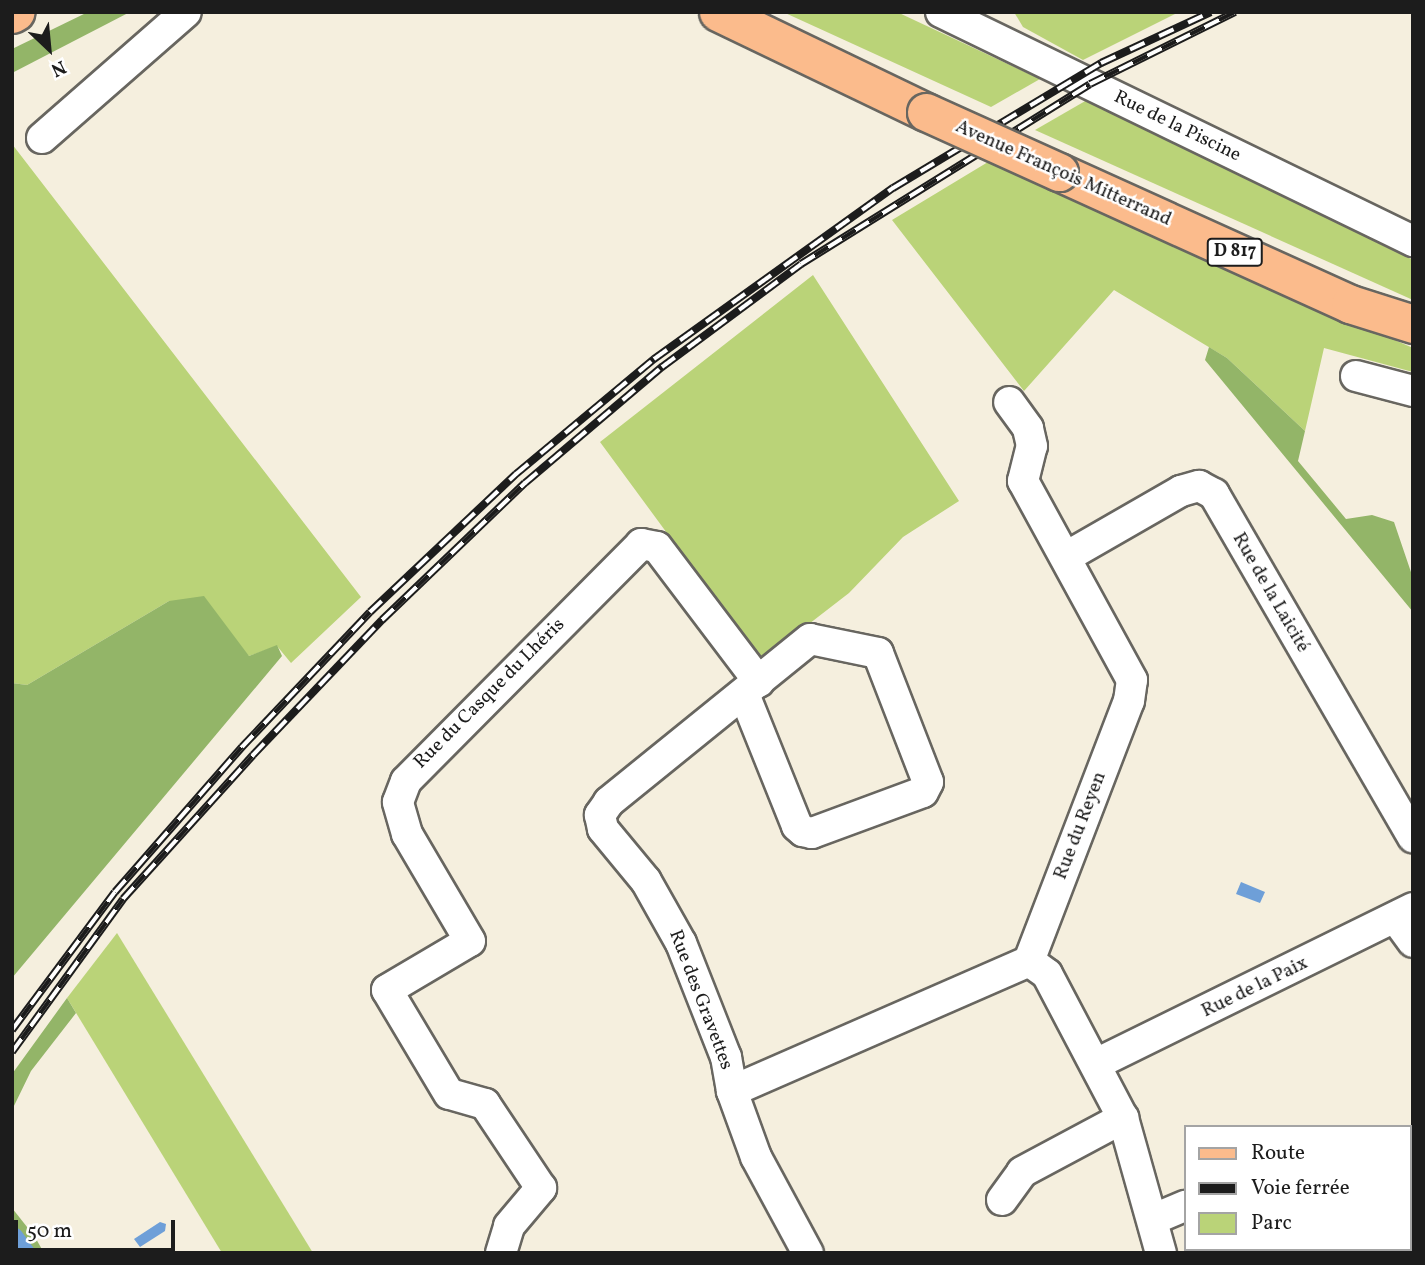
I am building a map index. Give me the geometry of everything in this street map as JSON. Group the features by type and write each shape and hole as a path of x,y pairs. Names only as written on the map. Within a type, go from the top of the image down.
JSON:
{"main road":[{"name":"Avenue François Mitterrand","path":"718,12 926,112 1350,303 1413,324"}],"street":[{"path":"42,138 186,12"},
{"name":"Rue de la Piscine","path":"941,12 1413,241"},
{"path":"1356,376 1413,391"},
{"name":"Rue du Reyen","path":"1009,402 1028,428 1032,446 1023,481 1132,680 1129,701 1029,961"},
{"name":"Rue de la Laicité","path":"1066,557 1181,491 1199,486 1214,494 1413,837"},
{"name":"Rue du Casque du Lhéris","path":"500,1253 509,1226 541,1188 485,1104 449,1094 387,990 470,941 407,834 398,802 406,781 641,544 657,547 752,688"},
{"path":"810,639 878,653 928,782 923,792 812,833 803,831 797,826 752,688 810,639"},
{"name":"Rue des Gravettes","path":"752,688 600,815 603,829 646,881 681,943 726,1057 732,1091 756,1157 808,1253"},
{"name":"Rue de la Paix","path":"1096,1065 1408,923"},
{"path":"732,1091 1029,961 1047,974 1123,1118 1154,1219 1161,1253"},
{"path":"1002,1200 1022,1172 1123,1118"},
{"path":"1154,1219 1184,1206"}],"green space":[{"path":"88,12 130,12 12,73 12,49"},
{"path":"783,12 897,12 1040,79 991,107"},
{"path":"1014,12 1179,12 1083,60 1023,27"},
{"path":"1087,100 1413,260 1413,300 1035,130"},
{"path":"12,144 361,597 291,663 277,646 249,656 169,601 27,685 12,683"},
{"path":"988,162 1413,348 1413,372 1324,348 1305,431 1227,358 1114,290 1024,391 892,220"},
{"path":"813,275 959,501 903,537 849,593 761,661 600,442"},
{"path":"1209,347 1227,358 1305,431 1298,461 1346,519 1372,515 1394,522 1413,578 1413,612 1205,360"},
{"path":"204,596 249,656 277,645 282,656 12,978 12,683 27,685 169,601"},
{"path":"117,933 313,1253 222,1253 67,998"},
{"path":"67,998 76,1013 31,1071 12,1110 12,1074"},
{"path":"12,1208 35,1237 44,1253 13,1253"}],"water":[{"path":"1241,882 1265,892 1260,903 1236,894"},
{"path":"160,1222 166,1224 165,1231 140,1247 134,1239"}],"waterway":[{"path":"12,1238 23,1253"}],"railway":[{"path":"12,1030 115,892 242,747 370,612 516,474 654,359 893,188 1101,63 1211,12"},
{"path":"12,1052 123,899 253,755 382,620 525,483 662,367 801,264 1090,84 1235,12"}]}
